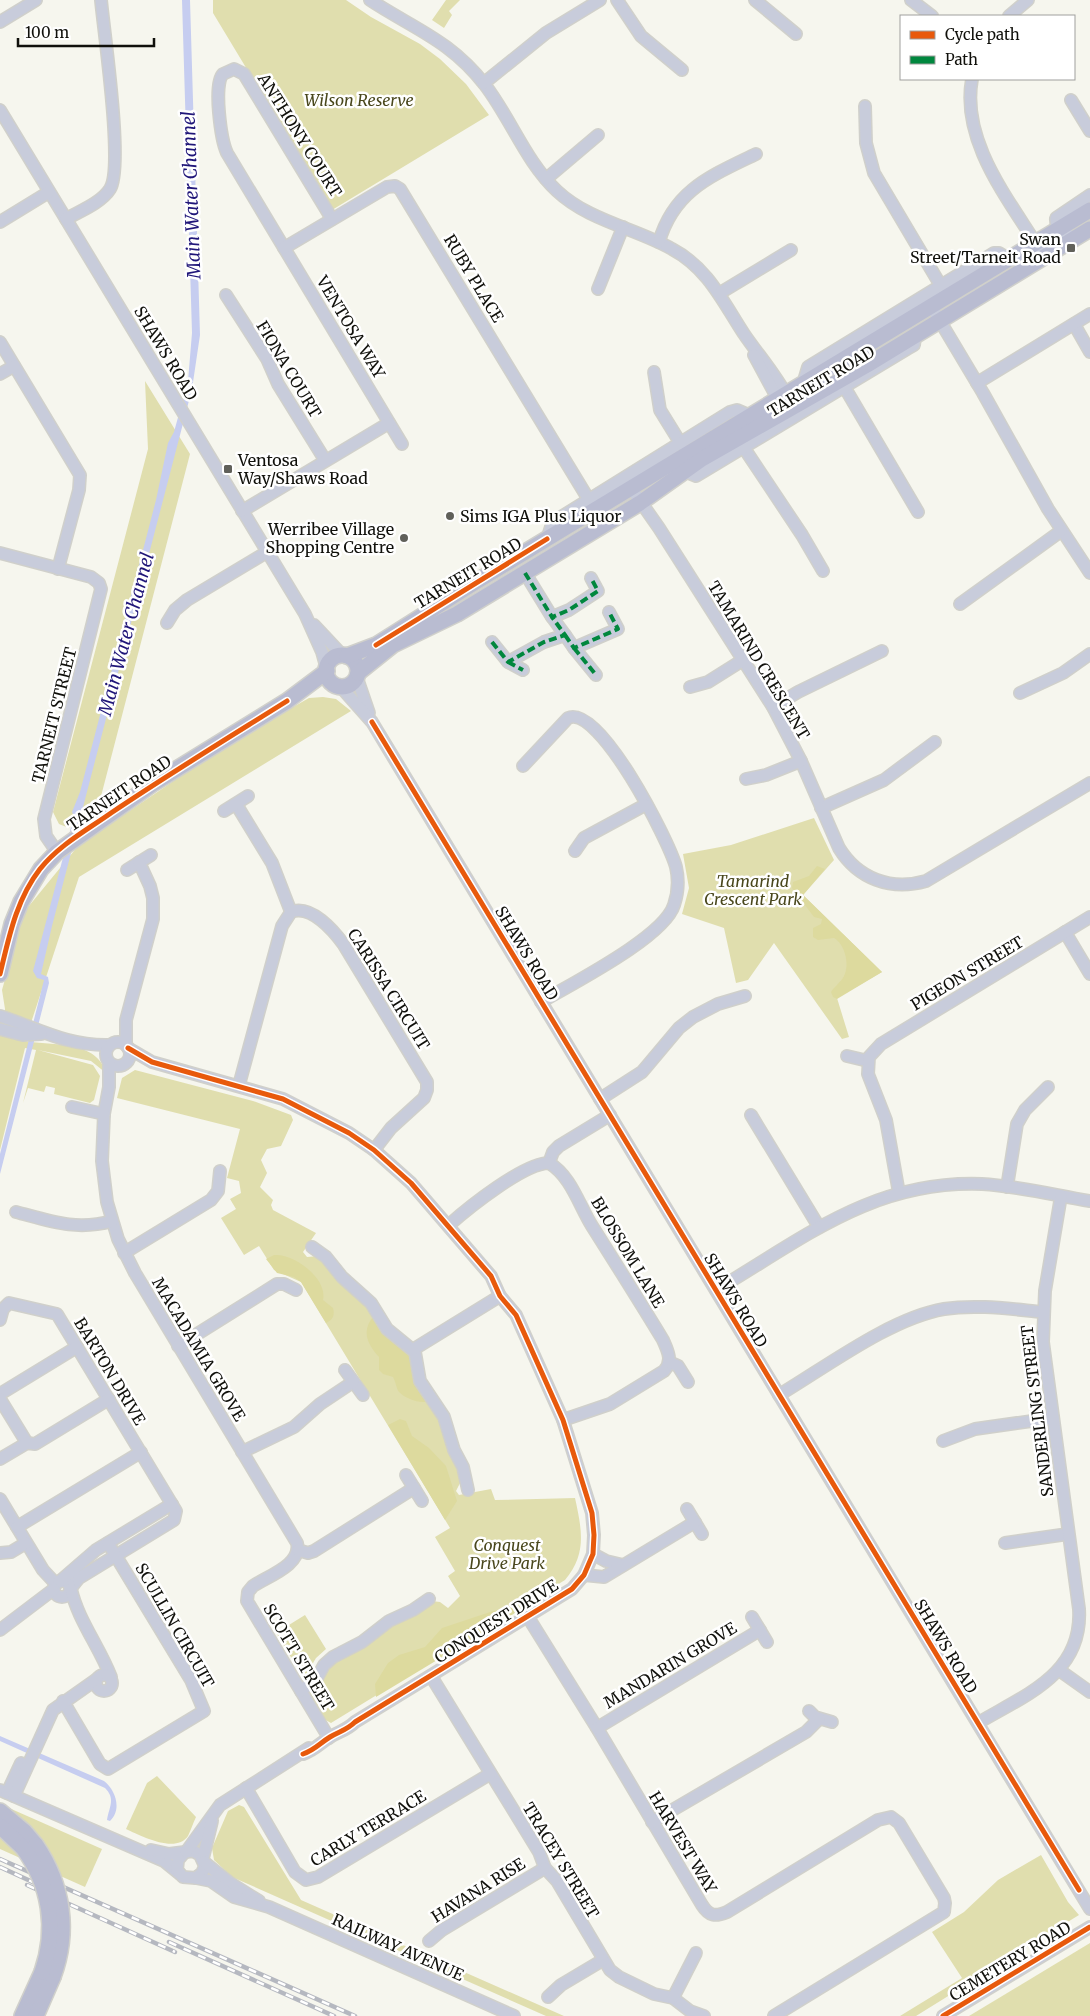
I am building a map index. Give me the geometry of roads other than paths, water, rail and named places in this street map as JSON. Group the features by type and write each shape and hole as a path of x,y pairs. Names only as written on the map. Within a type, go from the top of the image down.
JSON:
{"main road":[{"name":"TARNEIT ROAD","path":"357,676 393,645 435,626 482,599 642,501 786,403 807,382 1090,210"},
{"name":"TARNEIT ROAD","path":"345,656 376,645 474,583 751,416 823,389 1090,229"},
{"path":"906,322 914,335"},
{"path":"497,569 506,584"},
{"path":"474,583 482,599"},
{"path":"345,656 356,665 357,676 350,685 338,686 329,680 327,670 334,658 345,656"},
{"name":"TARNEIT ROAD","path":"0,974 12,924 20,902 41,868 57,852 154,783 288,701 327,670"},
{"name":"TARNEIT ROAD","path":"288,701 338,686"},
{"path":"0,1811 25,1832 29,1846"},
{"path":"0,1826 29,1846 52,1874 61,1903 62,1933 36,2016"},
{"path":"22,2016 48,1975"}],"street":[{"path":"0,22 36,0"},
{"path":"66,219 104,196 112,184 115,175 114,126 101,0"},
{"path":"370,0 440,41 462,60 484,83 546,179 557,191 583,210 659,242 696,266 720,293 744,333 761,373 786,403"},
{"path":"484,83 546,33 600,0"},
{"path":"617,0 641,36 682,70"},
{"path":"755,0 796,34"},
{"path":"911,0 931,15"},
{"path":"1010,15 1028,0"},
{"name":"ANTHONY COURT","path":"284,248 224,147 221,135 219,81 225,73 237,69 244,74 332,218"},
{"path":"972,80 970,109 976,140 985,160 1044,257"},
{"path":"1071,100 1090,131"},
{"path":"866,106 866,143 874,173 940,286"},
{"name":"SHAWS ROAD","path":"0,110 305,614 322,652 327,670"},
{"path":"546,179 598,135"},
{"path":"659,242 662,231 677,205 693,187 756,154"},
{"name":"RUBY PLACE","path":"284,248 386,187 395,186 402,190 589,500"},
{"path":"0,222 49,192"},
{"path":"1075,238 1058,229 1056,223 1058,216 1090,195"},
{"path":"598,289 623,227"},
{"name":"VENTOSA WAY","path":"284,248 402,444"},
{"path":"720,293 791,250"},
{"name":"TARNEIT ROAD","path":"823,389 807,382 804,373 808,367 994,253 999,253 1009,259"},
{"name":"FIONA COURT","path":"226,295 267,359 278,384 325,460"},
{"path":"931,306 1061,531 1090,573"},
{"path":"977,383 1090,314"},
{"path":"1074,324 1090,352"},
{"name":"TARNEIT ROAD","path":"684,472 696,476 845,388 914,345 914,335"},
{"path":"0,342 80,475 79,490 58,569 0,553"},
{"path":"0,374 14,366"},
{"path":"654,372 660,410 680,444"},
{"path":"845,388 918,512"},
{"name":"TARNEIT ROAD","path":"547,539 554,522 734,410 751,416"},
{"path":"242,511 389,423"},
{"path":"744,448 802,535 823,571"},
{"name":"TAMARIND CRESCENT","path":"633,487 773,707 801,761 838,848 855,868 880,882 906,885 935,877 1089,787"},
{"path":"960,604 1061,531"},
{"path":"167,623 175,610 187,600 267,552"},
{"name":"TARNEIT STREET","path":"57,852 46,836 44,819 101,595 99,583 91,577 58,569"},
{"path":"525,573 552,617 596,676"},
{"path":"552,617 569,610 598,592 591,578"},
{"path":"574,648 618,629 609,612"},
{"name":"SHAWS ROAD","path":"305,614 345,656"},
{"path":"508,662 544,642 565,635"},
{"path":"492,642 508,662 523,670"},
{"path":"773,707 798,692 882,650"},
{"path":"1020,693 1063,673 1090,654"},
{"path":"690,687 708,682 743,660"},
{"name":"SHAWS ROAD","path":"357,676 372,722"},
{"name":"SHAWS ROAD","path":"338,686 372,722 1090,1909"},
{"path":"523,766 564,721 573,716 584,720 613,748 668,848 676,868 677,892 671,912 657,930 542,1002"},
{"path":"821,808 884,780 935,742"},
{"path":"746,779 766,775 801,761"},
{"path":"224,811 248,796"},
{"path":"236,804 272,863 291,912 282,926 239,1085"},
{"path":"574,851 584,838 645,805"},
{"path":"127,870 151,855"},
{"path":"0,1016 46,1034 87,1046 115,1066 124,1064 130,1056 127,1047 126,1020 153,919 153,898 150,886 139,862"},
{"name":"CARISSA CIRCUIT","path":"291,912 301,911 316,918 336,934 427,1082 424,1098 391,1128 374,1150"},
{"name":"PIGEON STREET","path":"868,1062 872,1052 881,1044 1090,917"},
{"path":"1065,932 1090,974"},
{"path":"600,1099 642,1072 679,1028 692,1017 718,1004 745,996"},
{"path":"107,1060 106,1051 126,1020"},
{"path":"0,1030 23,1035 46,1034"},
{"path":"87,1046 119,1042 127,1047"},
{"name":"CONQUEST DRIVE","path":"127,1047 152,1062 239,1085 283,1099 309,1111 349,1133 374,1150 410,1182 449,1225 478,1262 497,1298 522,1331 563,1420 592,1513 594,1534 593,1554 584,1575 572,1589 355,1722 344,1732 327,1735 303,1754 224,1802 214,1812 185,1853"},
{"path":"847,1056 868,1062 868,1074 886,1120 898,1192"},
{"name":"MACADAMIA GROVE","path":"107,1060 109,1087 104,1114 102,1161 104,1186 112,1221 124,1253 293,1538 298,1550"},
{"name":"CONQUEST DRIVE","path":"124,1064 152,1062"},
{"name":"MACADAMIA GROVE","path":"109,1087 124,1064"},
{"path":"1007,1187 1017,1124 1025,1110 1048,1087"},
{"path":"72,1107 104,1114"},
{"path":"449,1225 485,1194 538,1165 549,1163 553,1152 559,1146 610,1115"},
{"path":"751,1115 819,1227"},
{"name":"BLOSSOM LANE","path":"549,1163 558,1170 571,1187 636,1299 663,1340 670,1362 678,1366 688,1382"},
{"path":"124,1253 211,1200 218,1191 220,1171"},
{"path":"716,1290 819,1227 857,1207 898,1192 955,1184 1007,1187 1090,1201"},
{"name":"SANDERLING STREET","path":"978,1724 1040,1686 1060,1670 1074,1646 1080,1619 1045,1363 1043,1312 1061,1196"},
{"path":"16,1212 68,1226 89,1226 112,1221"},
{"path":"312,1247 326,1257 342,1276 366,1297 392,1334 414,1349 420,1381 444,1417 454,1450 463,1467 468,1490"},
{"path":"178,1346 277,1284 284,1284 296,1290"},
{"path":"414,1349 497,1298"},
{"name":"BARTON DRIVE","path":"0,1320 4,1306 9,1302 57,1314 172,1504"},
{"path":"779,1395 894,1326 921,1314 944,1309 969,1307 1043,1312"},
{"path":"0,1394 77,1347"},
{"path":"563,1420 610,1404 660,1374 668,1368 670,1362"},
{"path":"345,1370 363,1396"},
{"path":"242,1452 294,1427 320,1404 353,1382"},
{"path":"0,1398 27,1443"},
{"path":"0,1459 27,1443 35,1444 109,1400"},
{"path":"943,1441 975,1429 1053,1418"},
{"path":"17,1527 141,1452"},
{"path":"406,1475 422,1501"},
{"path":"298,1550 308,1553 314,1551 414,1488"},
{"path":"0,1500 43,1570 57,1589 75,1606"},
{"path":"57,1589 86,1558 172,1504 176,1515 174,1520 75,1580 71,1588"},
{"path":"687,1509 702,1534"},
{"path":"584,1575 600,1578 695,1522"},
{"path":"1005,1543 1068,1534"},
{"path":"0,1553 11,1552 26,1543"},
{"name":"SCULLIN CIRCUIT","path":"60,1703 100,1764 108,1769 204,1711 194,1685 108,1543"},
{"name":"SCOTT STREET","path":"298,1550 291,1563 261,1581 248,1592 249,1606 327,1735"},
{"path":"593,1554 606,1561 623,1565"},
{"path":"0,1630 22,1612 66,1582 71,1588 75,1606 104,1658 101,1680 50,1707 46,1712 7,1793 164,1861 187,1879 196,1878 202,1873 214,1812"},
{"path":"300,1691 317,1678 324,1665 333,1657 362,1642 389,1621 413,1610 429,1599"},
{"name":"HARVEST WAY","path":"528,1617 597,1728 705,1910 712,1915 716,1916 727,1912 885,1817 890,1817 899,1823 944,1898 945,1908 941,1915 774,2016"},
{"name":"MANDARIN GROVE","path":"752,1617 767,1642"},
{"name":"MANDARIN GROVE","path":"597,1728 760,1630"},
{"path":"1060,1670 1090,1692"},
{"name":"TRACEY STREET","path":"430,1676 539,1852 545,1868 557,1881 603,1960 619,1977 654,1994 673,1998 690,2011 704,2016"},
{"path":"809,1711 819,1719 832,1722"},
{"path":"652,1822 806,1732 819,1719"},
{"name":"CARLY TERRACE","path":"246,1788 296,1872 306,1880 318,1878 490,1774"},
{"path":"127,1846 169,1854 196,1853 204,1860"},
{"path":"180,1874 178,1860 185,1853"},
{"name":"RAILWAY AVENUE","path":"204,1860 230,1883 269,1907"},
{"name":"HAVANA RISE","path":"429,1941 442,1930 545,1868"},
{"name":"RAILWAY AVENUE","path":"196,1878 211,1881 234,1896 269,1907 514,2016"},
{"name":"CEMETERY ROAD","path":"943,2016 1090,1926"},
{"path":"673,1998 696,1953"},
{"path":"548,1997 561,1985 603,1960"}],"water":[{"name":"Main Water Channel","path":"182,0 190,0 200,335 192,389 52,926 41,974 48,977 49,983 0,1174 0,1154 44,980 37,978 33,971 74,816 72,812 80,792 156,500 168,443 174,432 188,381 192,333"},
{"path":"0,1736 104,1781 112,1790 116,1800 117,1806 114,1816 110,1821 107,1820 111,1800 105,1788 0,1741"}],"railway":[{"path":"0,1859 355,2016"},
{"path":"0,1867 37,1884"},
{"path":"27,1885 175,1952"},
{"path":"169,1942 334,2016"}],"place":[{"name":"Swan Street/Tarneit Road","path":"1071,248"},
{"name":"Ventosa Way/Shaws Road","path":"228,469"},
{"name":"Sims IGA Plus Liquor","path":"450,516"},
{"name":"Werribee Village Shopping Centre","path":"404,538"}],"park label":[{"name":"Wilson Reserve","path":"359,100"},
{"name":"Tamarind Crescent Park","path":"753,890"},
{"name":"Conquest Drive Park","path":"507,1554"}]}
